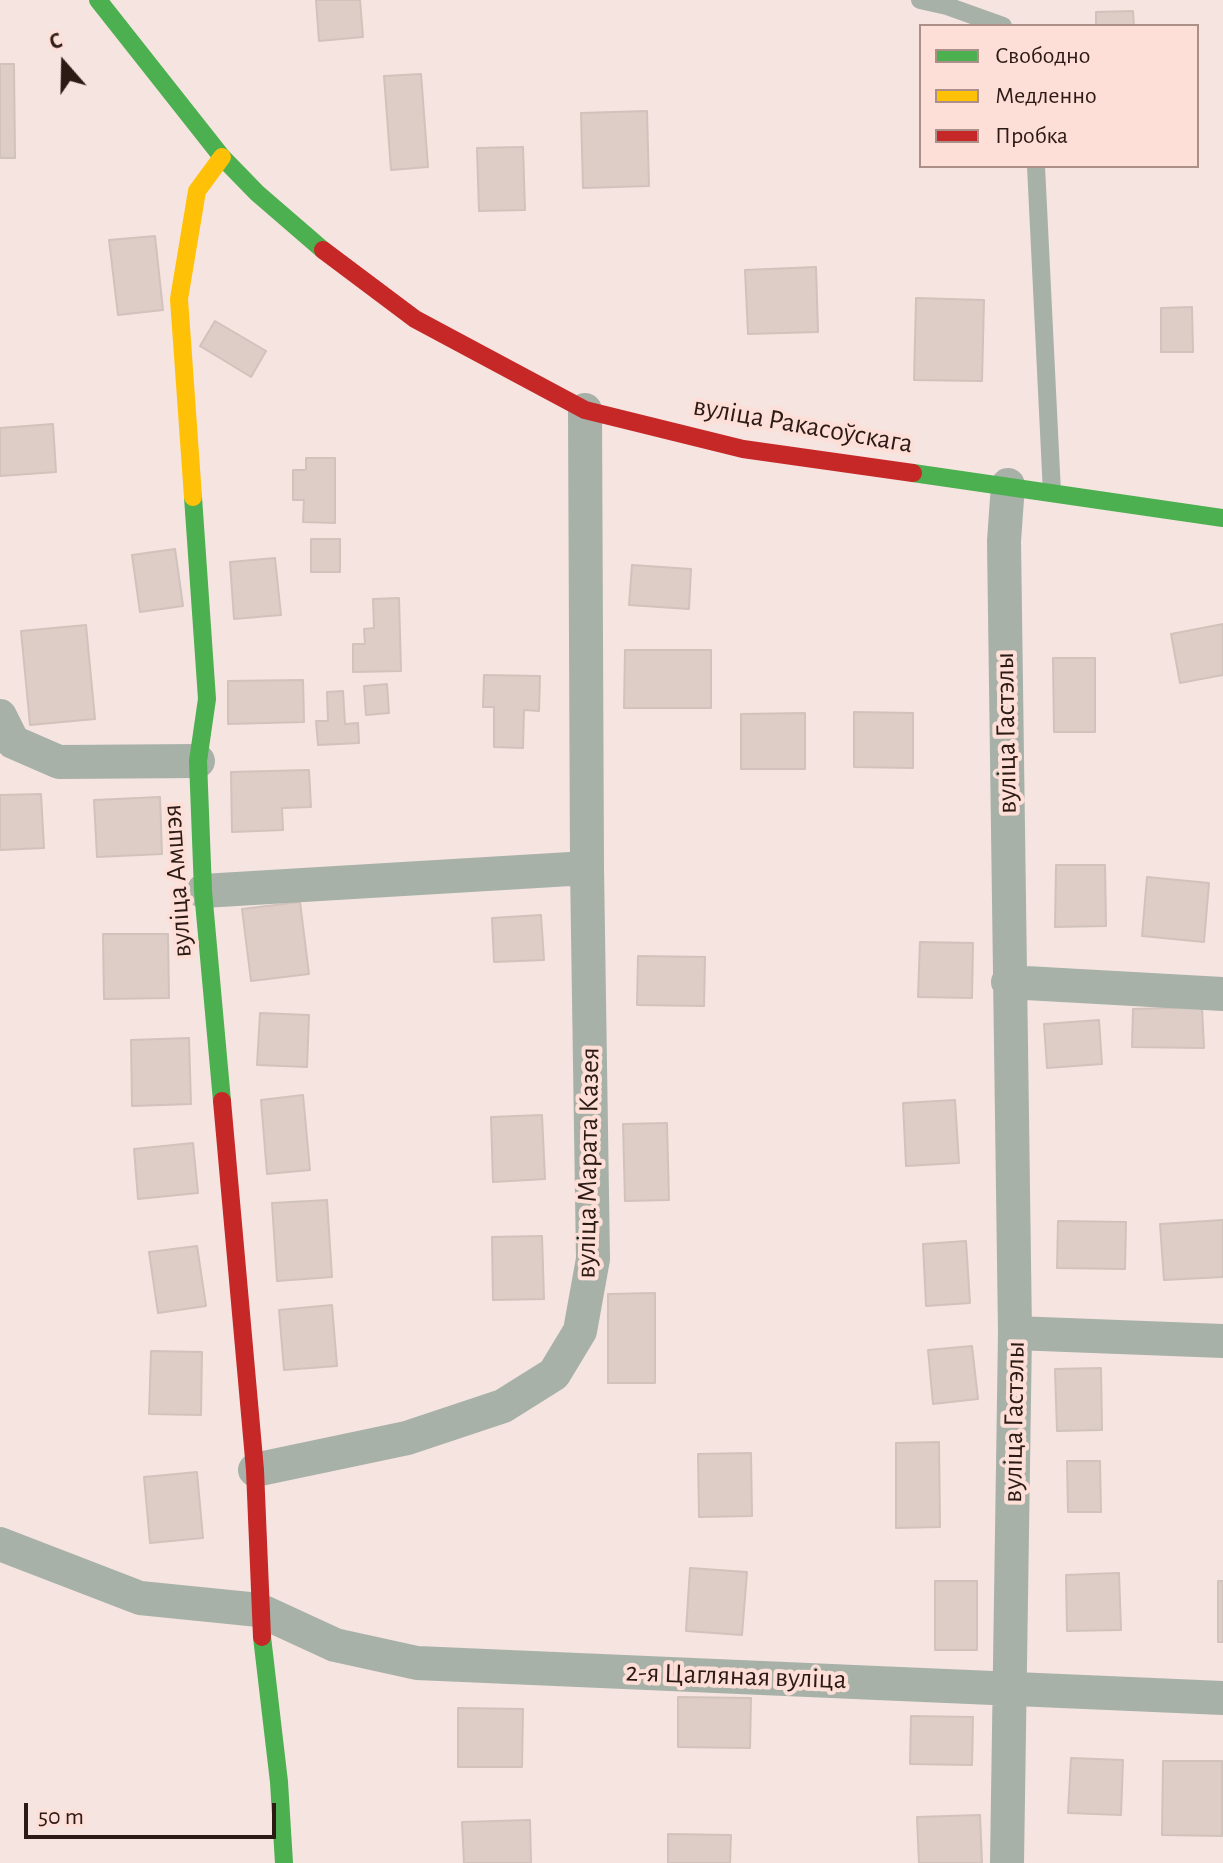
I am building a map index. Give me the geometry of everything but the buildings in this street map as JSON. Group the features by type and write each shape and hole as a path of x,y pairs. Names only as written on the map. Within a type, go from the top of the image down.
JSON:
{"street":[{"name":"вуліца Ракасоўскага","path":"98,0 222,157 257,193 330,256 415,319 585,410 743,449 1223,518"},
{"name":"вуліца Амшэя","path":"222,157 197,191 179,299 207,699 198,761 203,891 255,1470 259,1610 279,1782 284,1863"},
{"name":"вуліца Марата Казея","path":"255,1470 407,1438 503,1406 554,1374 580,1331 593,1259 585,410"},
{"name":"вуліца Гастэлы","path":"1007,1863 1015,1333 1004,541 1008,485"},
{"path":"0,716 13,742 59,762 198,761"},
{"path":"203,891 587,868"},
{"path":"1008,982 1223,994"},
{"path":"1015,1333 1223,1341"},
{"name":"2-я Цагляная вуліца","path":"0,1544 140,1598 259,1610 335,1645 417,1663 1223,1698"}],"lane":[{"path":"920,0 997,24"},
{"path":"1036,168 1052,493"}],"traffic: fast":[{"path":"98,0 222,157 257,193 323,250"},
{"path":"913,473 1223,518"},
{"path":"193,497 207,699 198,761 203,891 222,1101"},
{"path":"262,1637 279,1782 284,1863"}],"traffic: slow":[{"path":"193,497 179,299 197,191 222,157"}],"traffic: jam":[{"path":"323,250 415,319 585,410 743,449 913,473"},
{"path":"222,1101 255,1470 262,1637"}]}
